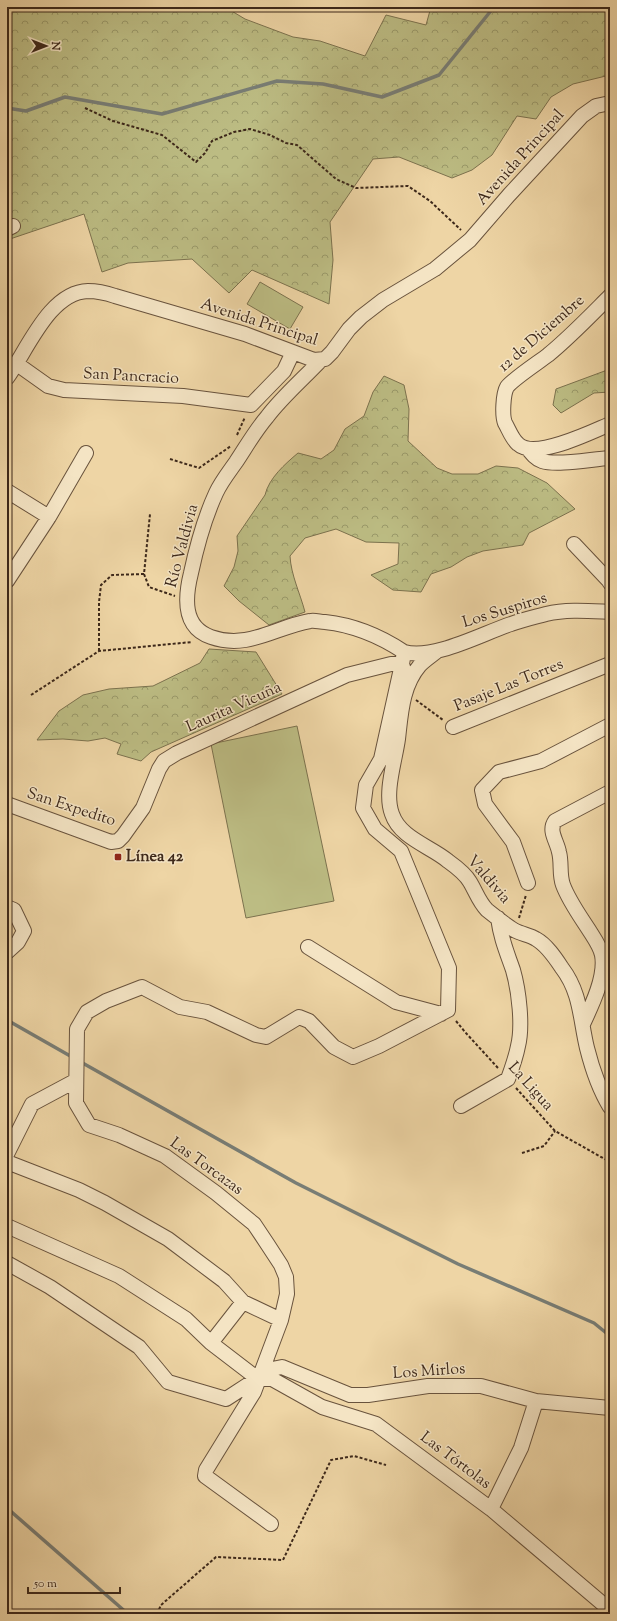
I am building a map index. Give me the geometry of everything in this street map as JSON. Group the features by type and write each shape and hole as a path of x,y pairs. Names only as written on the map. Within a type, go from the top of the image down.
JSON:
{"street":[{"name":"Avenida Principal","path":"7,378 17,364 38,326 51,311 67,298 78,292 88,291 101,292 238,332 314,360 321,360 329,356 349,329 361,317 383,300 435,269 470,240 509,195 582,116 596,106 610,103"},
{"name":"12 de Diciembre","path":"610,296 548,355 507,388 503,404 504,420 511,436 518,445 528,449 533,456 541,461 553,463 610,458"},
{"path":"251,405 284,371 293,352"},
{"name":"Río Valdivia","path":"321,360 267,417 217,491 202,525 188,585 186,601 188,614 193,625 201,632 215,638 234,641 248,641 262,637 282,628 312,621 339,623 368,633 389,642 403,658 412,654 436,652"},
{"name":"San Pancracio","path":"17,364 48,386 64,390 183,396 251,405"},
{"path":"528,449 545,448 566,442 610,424"},
{"path":"7,581 49,517 86,453"},
{"path":"7,491 49,517"},
{"path":"574,544 610,583"},
{"name":"Los Suspiros","path":"436,652 512,623 548,613 575,610 610,612"},
{"name":"Valdivia","path":"436,652 420,666 407,687 400,715 398,738 390,785 389,800 394,820 411,838 437,853 469,880 479,900 488,910 515,930 537,939 563,969 573,984 579,1004 587,1047 593,1069 610,1107"},
{"path":"403,658 407,687"},
{"path":"308,947 396,1002 444,1012 449,968 401,851 375,829 363,808 366,785 380,759 403,658"},
{"name":"Laurita Vicuña","path":"123,836 143,808 159,769 164,761 170,756 347,675 391,664 403,658"},
{"name":"Pasaje Las Torres","path":"453,727 610,664"},
{"path":"528,883 513,842 485,804 482,790 499,772 541,761 610,725"},
{"path":"583,1024 597,995 603,964 600,949 563,885 560,874 559,852 553,835 552,825 555,821 610,792"},
{"name":"San Expedito","path":"7,804 111,842 118,841 123,836"},
{"path":"7,907 14,910 24,931 18,942 7,952"},
{"path":"461,1106 508,1079 519,1045 518,1000 513,971 500,933 498,918"},
{"name":"Las Torcazas","path":"271,1524 205,1476 206,1470 254,1392 280,1320 287,1294 286,1277 281,1265 254,1224 216,1193 165,1156 119,1135 89,1125 76,1103 75,1081 77,1029 87,1012 106,1001 142,987 180,1007 207,1012 256,1035 266,1037 300,1017 309,1021 334,1047 353,1057 379,1046 444,1012"},
{"path":"7,1154 32,1104 75,1081"},
{"path":"7,1162 79,1190 105,1203 168,1240 224,1280 243,1302 280,1320"},
{"path":"7,1226 119,1276 186,1319 211,1343 258,1379"},
{"name":"Los Mirlos","path":"7,1263 50,1287 139,1347 168,1382 226,1399 272,1369 282,1367 350,1395 368,1395 428,1386 481,1386 536,1401 610,1408"},
{"path":"211,1343 243,1302"},
{"name":"Las Tórtolas","path":"258,1379 272,1379 322,1407 376,1424 491,1509 610,1610"},
{"path":"491,1509 521,1448 536,1401"}],"path":[{"path":"85,108 113,121 162,135 196,162 205,153 212,141 234,132 250,129 270,135 286,143 297,145 336,179 356,188 408,186 430,201 470,240"},
{"path":"235,438 251,405"},
{"path":"170,459 199,468 232,445"},
{"path":"150,514 144,574 150,587 186,601"},
{"path":"100,651 101,585 112,575 144,574"},
{"path":"31,695 100,651 193,642"},
{"name":"Pasaje Las Torres","path":"407,687 453,727"},
{"path":"515,930 525,900 528,883"},
{"name":"La Ligua","path":"444,1012 465,1032 555,1131 610,1162"},
{"path":"522,1153 544,1146 555,1131"}],"green space":[{"path":"7,7 225,7 245,19 293,37 320,41 365,56 386,15 426,25 431,7 610,7 610,75 573,84 551,97 536,119 517,116 492,155 472,170 452,178 399,157 373,159 330,222 333,260 329,304 252,270 229,293 192,259 128,263 102,272 84,214 7,240"},
{"path":"260,282 303,307 290,329 247,304"},
{"path":"610,369 610,392 594,393 561,413 553,405 556,389"},
{"path":"384,376 404,385 409,409 408,441 437,468 452,474 478,474 496,466 518,468 547,483 575,509 529,533 523,545 483,551 467,557 451,567 431,574 421,592 393,590 371,575 398,564 399,543 366,542 336,529 305,538 290,556 294,577 305,612 269,625 239,601 224,586 234,567 238,551 237,536 265,495 274,477 293,457 298,453 321,459 334,450 345,429 364,416 373,392"},
{"path":"209,649 256,652 282,694 151,752 141,761 117,754 121,744 105,738 88,741 63,739 37,740 59,711 83,695 109,689 153,686 200,663"},
{"path":"297,726 334,901 246,918 211,744"}],"waterway":[{"path":"7,108 26,111 65,97 162,114 277,81 323,84 382,97 439,75 494,7"},
{"path":"7,1020 72,1057"},
{"path":"79,1061 296,1183 458,1264 594,1323 610,1336"},
{"path":"7,1508 128,1614"}],"place":[{"name":"Línea 42","path":"118,857"}]}
